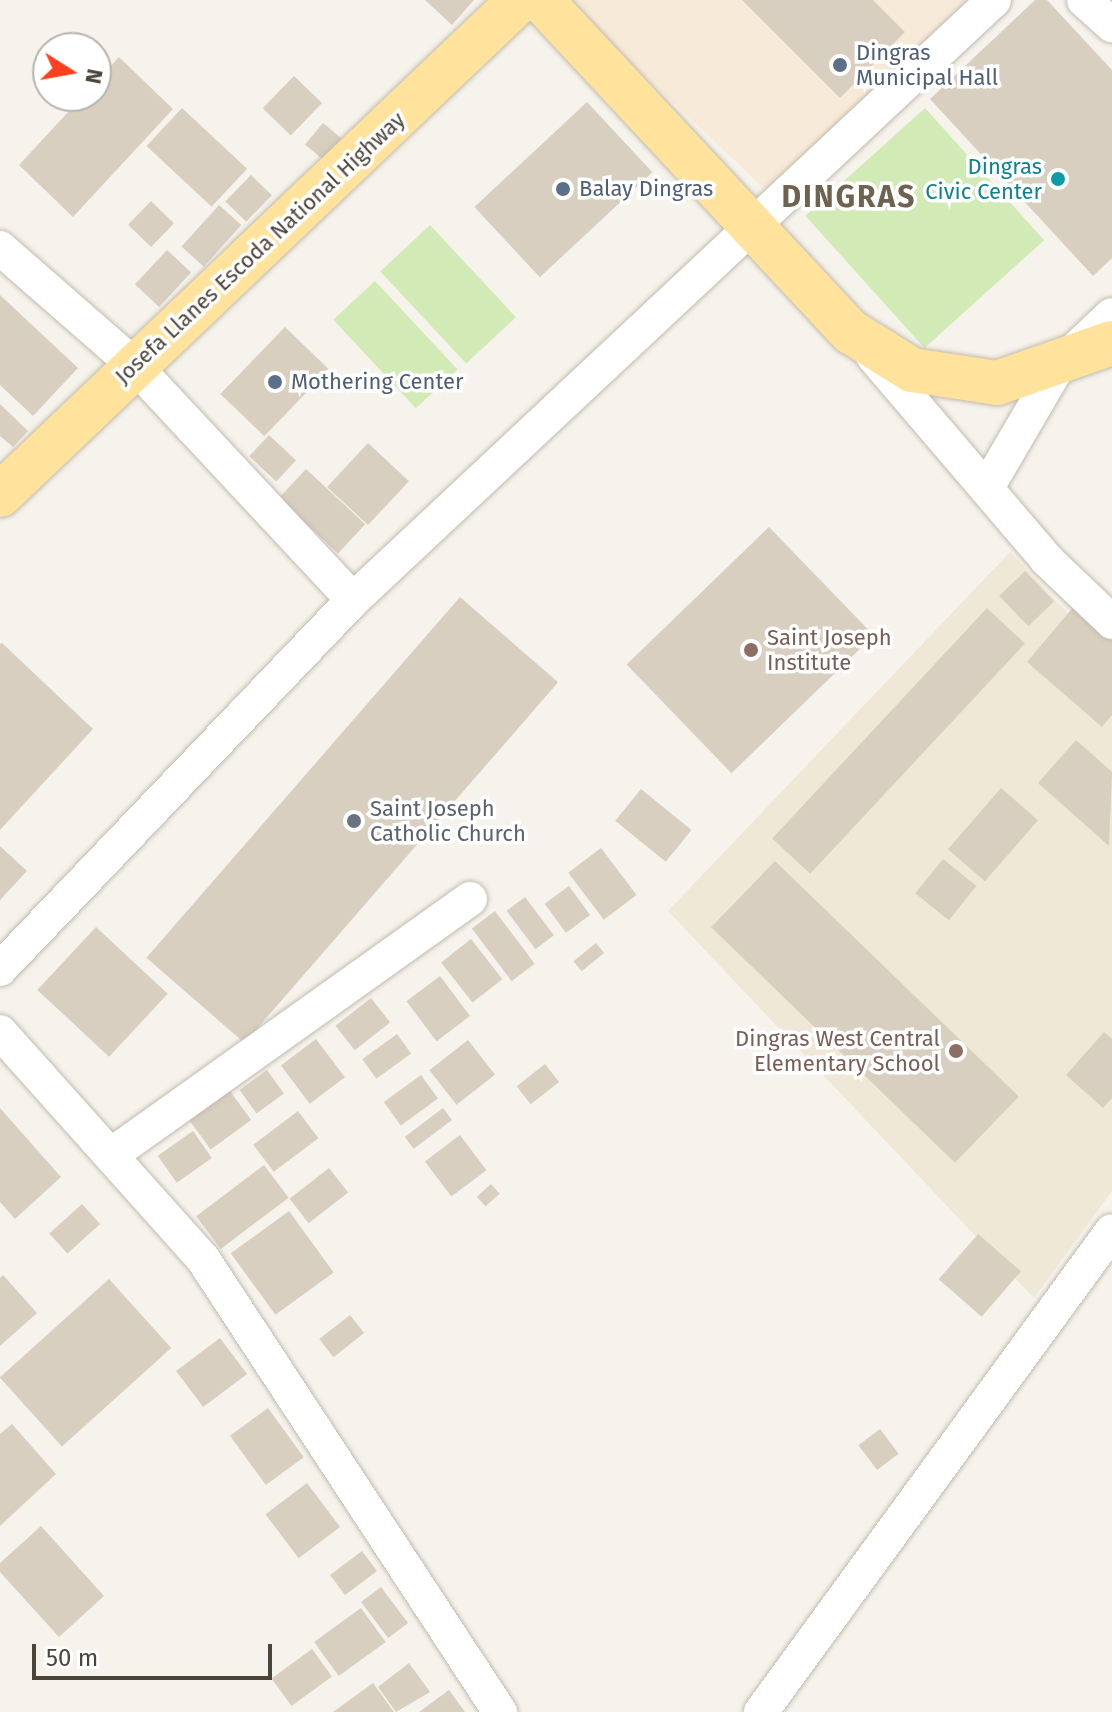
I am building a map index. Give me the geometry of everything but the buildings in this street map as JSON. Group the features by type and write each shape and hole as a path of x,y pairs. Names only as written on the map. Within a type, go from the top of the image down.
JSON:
{"main road":[{"name":"Josefa Llanes Escoda National Highway","path":"0,495 520,0"},
{"path":"541,0 851,332 912,370 944,378 997,383 1058,366 1112,343"}],"street":[{"path":"0,969 353,600 994,0"},
{"path":"1084,0 1112,25"},
{"path":"0,248 134,365 353,600"},
{"path":"988,486 1058,366 1112,315"},
{"path":"851,332 988,486 1047,560 1112,622"},
{"path":"111,1155 470,899"},
{"path":"0,1032 203,1259 265,1345 450,1645 500,1712"},
{"path":"761,1712 1112,1231"}],"shaded area":[{"path":"564,0 967,0 767,191"},
{"name":"Dingras West Central Elementary School","path":"1010,552 1112,660 1112,1191 1034,1298 668,911"}],"green space":[{"path":"925,108 1044,240 924,348 805,216"},
{"path":"430,225 516,317 466,364 380,271"},
{"path":"375,281 458,369 416,408 333,320"}],"place":[{"name":"Dingras Municipal Hall","path":"840,65"},
{"name":"Dingras Civic Center","path":"1058,179"},
{"name":"Balay Dingras","path":"563,189"},
{"name":"Mothering Center","path":"275,382"},
{"name":"Saint Joseph Institute","path":"751,650"},
{"name":"Saint Joseph Catholic Church","path":"354,821"},
{"name":"Dingras West Central Elementary School","path":"956,1051"}],"district":[{"name":"DINGRAS","path":"849,197"}]}
